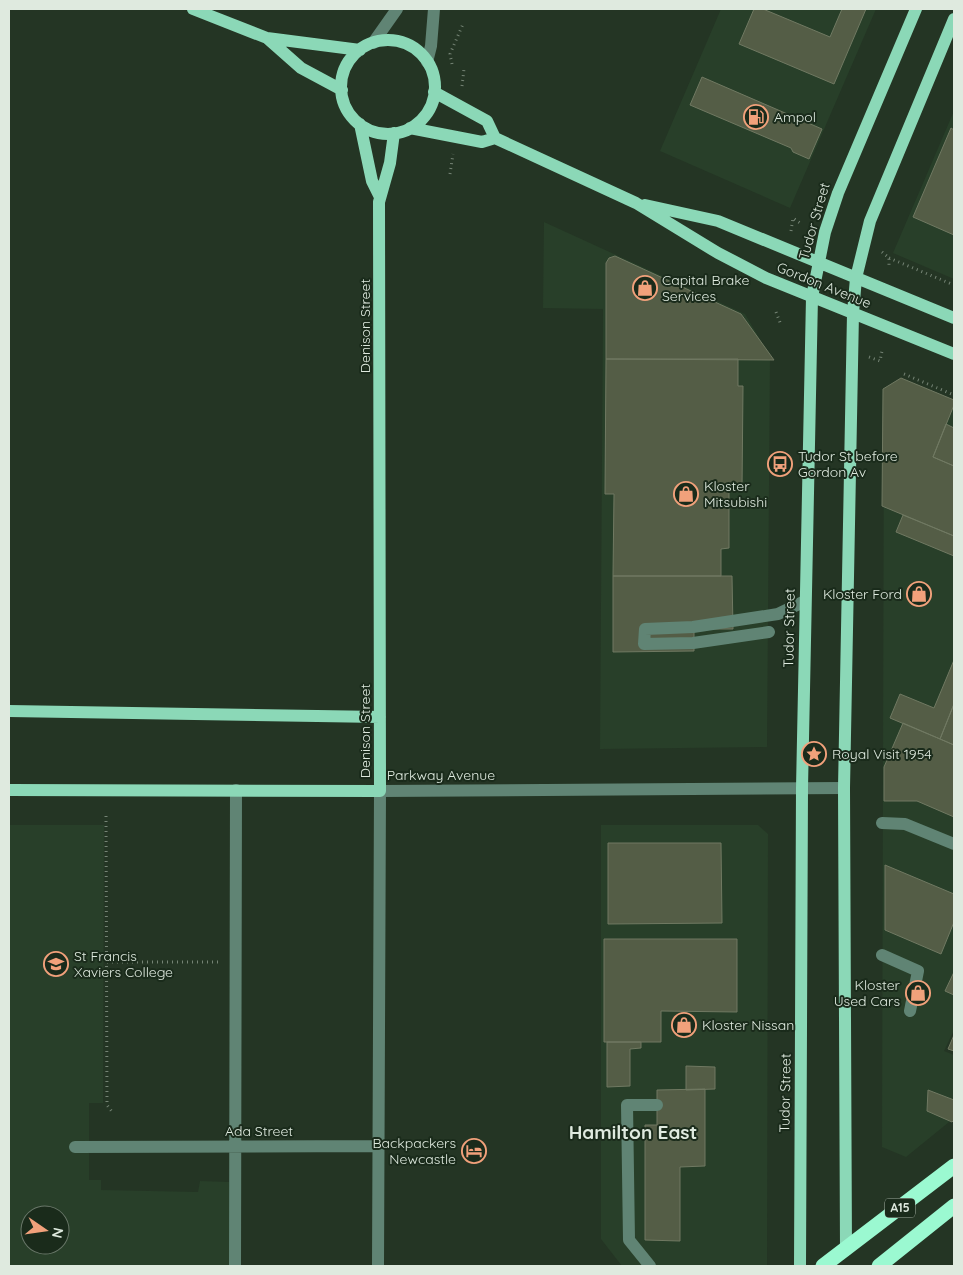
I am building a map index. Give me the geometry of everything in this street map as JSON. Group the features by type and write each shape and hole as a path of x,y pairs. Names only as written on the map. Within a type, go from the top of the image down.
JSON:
{"highway":[{"name":"A15","path":"823,1266 954,1166"},
{"name":"A15","path":"879,1266 954,1206"},
{"path":"846,1250 846,1266"}],"main road":[{"path":"193,9 267,38 360,50"},
{"name":"Tudor Street","path":"800,1266 802,788 812,297 818,262 838,193 916,9"},
{"path":"846,1250 844,788 853,312 856,278 870,221 954,19"},
{"path":"267,38 301,68 342,90"},
{"path":"390,40 400,42 415,49 427,62 432,73 434,92 426,113 410,128 394,133 379,133 360,124 347,109 342,90 346,67 360,50 373,43 390,40"},
{"path":"434,92 487,121 495,138"},
{"name":"Denison Street","path":"360,124 372,181 379,195"},
{"name":"Gordon Avenue","path":"410,128 482,142 495,138 636,204 726,257 766,278 954,354"},
{"name":"Denison Street","path":"380,791 379,195 390,163 394,133"},
{"name":"Gordon Avenue","path":"636,204 718,221 954,318"},
{"path":"9,711 380,717"},
{"name":"Parkway Avenue","path":"9,790 380,791"}],"street":[{"path":"373,43 397,9"},
{"path":"427,62 431,46 434,9"},
{"path":"769,632 693,642 644,644 644,629 693,627 778,614 805,601"},
{"name":"Parkway Avenue","path":"380,791 844,788"},
{"path":"235,1266 236,790"},
{"name":"Denison Street","path":"378,1266 380,791"},
{"path":"882,824 905,824 954,844"},
{"path":"882,955 918,970 910,1011"},
{"path":"650,1266 629,1240 627,1105 657,1105"},
{"name":"Ada Street","path":"75,1147 379,1146"}],"path":[{"path":"452,64 450,54 463,24"},
{"path":"791,231 793,218 800,223"},
{"path":"882,252 889,258 954,285"},
{"path":"889,258 889,265"},
{"path":"776,312 781,325"},
{"path":"869,356 880,361 882,351"},
{"path":"904,374 954,395"},
{"path":"106,816 107,1105 113,1113"},
{"path":"106,962 236,962"}],"shaded area":[{"path":"721,9 876,9 790,208 660,151"},
{"path":"954,111 954,279 893,253"},
{"name":"Kloster Mitsubishi","path":"544,222 745,314 770,356 767,747 600,749 603,309 543,308"},
{"name":"Kloster Ford","path":"900,379 954,402 954,1030 944,1051 954,1055 954,1118 906,1157 882,1147 884,389"},
{"name":"St Francis Xaviers College","path":"9,825 104,825 103,1103 89,1103 89,1180 101,1180 101,1190 198,1192 200,1181 229,1182 229,1266 9,1266"},
{"name":"Kloster Nissan","path":"601,825 758,825 768,834 767,1266 622,1266 601,1239"}],"building":[{"path":"754,9 763,9 830,37 842,9 866,9 834,84 739,44"},
{"name":"Ampol","path":"702,77 822,129 809,159 793,152 791,148 690,105"},
{"path":"951,128 954,130 954,235 913,217"},
{"name":"Capital Brake Services","path":"615,256 741,314 774,360 606,359 606,263 609,258"},
{"path":"606,359 738,359 738,386 743,386 742,489 729,489 729,548 721,549 721,576 613,576 614,494 605,494"},
{"path":"901,378 954,400 954,405 933,457 954,466 954,536 882,506 883,389"},
{"path":"946,424 954,428 954,466 933,457"},
{"path":"903,515 954,536 954,556 896,532"},
{"path":"613,576 732,576 733,629 694,629 694,651 613,652"},
{"path":"954,660 954,704 940,739 890,718 900,694 934,708"},
{"path":"954,704 954,745 940,739"},
{"path":"903,723 954,745 954,817 917,801 884,801 884,767"},
{"path":"608,843 721,843 722,923 608,924"},
{"path":"885,865 954,894 954,922 941,954 885,930"},
{"path":"604,939 737,939 737,1012 661,1011 661,1042 604,1042"},
{"path":"954,972 954,995 945,991"},
{"path":"954,1035 954,1051 948,1049"},
{"path":"607,1042 641,1042 641,1048 630,1049 630,1086 607,1087"},
{"path":"686,1066 715,1067 715,1089 686,1090"},
{"path":"705,1089 705,1166 680,1167 680,1241 645,1240 645,1125 657,1125 657,1090"},
{"path":"928,1090 954,1100 954,1120 952,1122 927,1111"}],"place":[{"name":"Ampol","path":"756,117"},
{"name":"Capital Brake Services","path":"645,288"},
{"name":"Tudor St before Gordon Av","path":"780,464"},
{"name":"Kloster Mitsubishi","path":"686,494"},
{"name":"Kloster Ford","path":"919,594"},
{"name":"Royal Visit 1954","path":"814,754"},
{"name":"St Francis Xaviers College","path":"56,964"},
{"name":"Kloster Used Cars","path":"918,993"},
{"name":"Kloster Nissan","path":"684,1025"},
{"name":"Backpackers Newcastle","path":"474,1151"}],"district":[{"name":"Hamilton East","path":"633,1132"}]}
